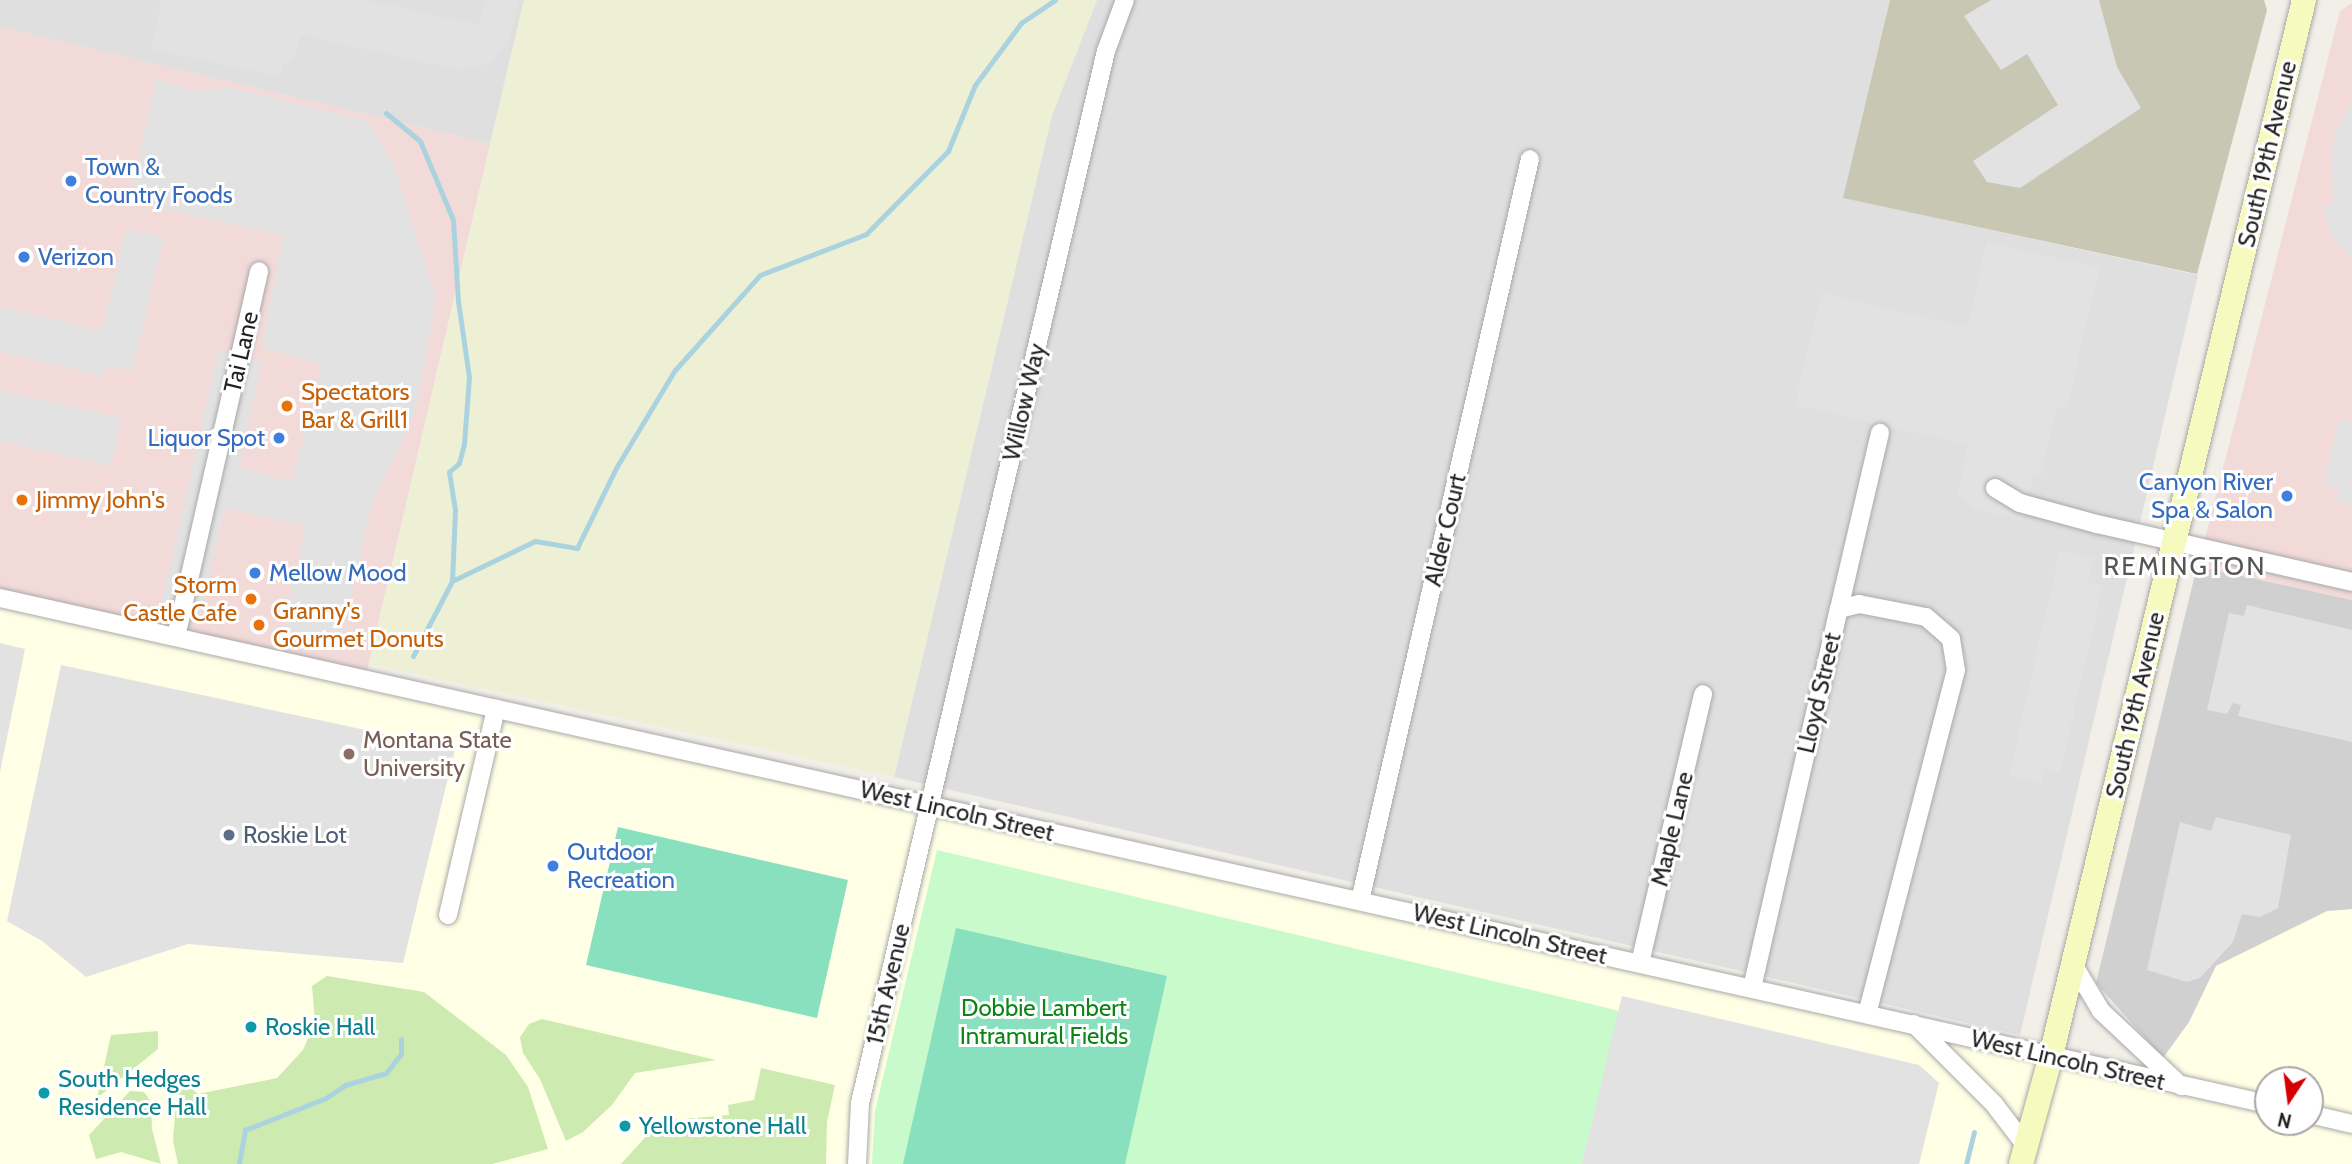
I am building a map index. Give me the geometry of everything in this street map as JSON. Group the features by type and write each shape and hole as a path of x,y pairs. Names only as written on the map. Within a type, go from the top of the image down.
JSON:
{"main road":[{"name":"South 19th Avenue","path":"2024,1155 2051,1056 2304,0"}],"street":[{"name":"Willow Way","path":"930,805 1106,51 1125,0"},
{"name":"Alder Court","path":"1360,901 1530,159"},
{"name":"Tai Lane","path":"176,638 260,271"},
{"path":"1839,609 1881,433"},
{"path":"1996,488 2020,503 2174,542 2352,582"},
{"name":"West Lincoln Street","path":"0,598 2254,1101"},
{"name":"Lloyd Street","path":"1752,988 1839,609 1859,604 1926,617 1945,632 1956,653 1956,670 1867,1014"},
{"name":"Maple Lane","path":"1640,963 1703,694"},
{"path":"448,915 496,709"},
{"name":"15th Avenue","path":"857,1164 860,1103 930,805"},
{"name":"West Lincoln Street","path":"2073,964 2101,1011 2181,1086"},
{"name":"West Lincoln Street","path":"1914,1024 1994,1104 2024,1155"},
{"path":"2324,1117 2352,1124"}],"shaded area":[{"path":"0,0 524,0 490,144 0,27"},
{"path":"154,0 365,0 479,25 485,0 518,0 510,38 490,64 460,70 301,35 293,62 283,65 281,77 151,49 161,3"},
{"path":"524,0 1097,0 1052,115 894,777 369,664"},
{"path":"1097,0 1890,0 1844,198 2198,275 2020,1035 894,777 1052,115"},
{"path":"1890,0 2264,0 2267,10 2197,274 1843,198"},
{"path":"1991,0 2099,0 2117,67 2141,108 2020,188 1987,182 1973,161 2058,105 2027,54 2001,70 1964,16"},
{"path":"2352,3 2352,600 2198,566 2340,11"},
{"path":"0,27 490,144 365,680 0,598"},
{"path":"156,79 200,92 227,87 368,121 394,166 436,299 415,413 372,504 342,633 321,630 317,645 281,635 306,526 225,508 200,614 161,606 218,351 262,361 239,468 292,482 322,364 262,348 283,236 130,201"},
{"path":"2352,100 2352,260 2333,238 2322,207 2334,202 2331,157 2335,132"},
{"path":"126,229 164,238 132,371 106,365 103,376 0,352 0,307 102,331"},
{"path":"1987,242 2099,268 2067,409 2057,407 2041,477 2033,476 2023,521 1980,511 1957,495 1968,445 1795,405 1821,293 1967,327"},
{"path":"0,390 122,418 111,466 0,441"},
{"path":"2339,419 2352,422 2352,504 2336,501 2339,488 2324,484"},
{"path":"2060,550 2094,558 2088,582 2103,586 2060,772 2045,768 2041,783 2009,775"},
{"path":"2197,566 2352,600 2352,909 2327,911 2216,966 2189,1022 2163,1058 2096,983"},
{"name":"Montana State University","path":"0,598 2148,1079 2189,1022 2216,966 2327,911 2352,909 2352,1164 0,1164"},
{"path":"2247,605 2352,630 2352,742 2238,716 2241,705 2233,703 2227,714 2207,710 2229,613 2244,616"},
{"path":"0,643 25,649 0,772"},
{"name":"Roskie Lot","path":"61,665 455,749 403,963 188,944 86,977 42,941 7,921"},
{"path":"2216,817 2291,835 2278,908 2260,917 2242,914 2233,942 2200,978 2187,982 2147,970 2180,822 2211,831"},
{"path":"1622,996 1919,1065 1939,1083 1919,1164 1582,1164"}],"green space":[{"path":"618,827 848,880 817,1018 586,965"},
{"name":"Dobbie Lambert Intramural Fields","path":"937,850 1620,1011 1582,1164 872,1164 875,1111"},
{"path":"956,928 1167,976 1125,1164 903,1164"},
{"path":"327,976 424,992 506,1055 528,1087 548,1149 492,1164 178,1164 173,1141 178,1077 198,1094 277,1078 303,1050 315,1021 312,986"},
{"path":"542,1019 716,1060 635,1073 612,1105 583,1132 566,1141 540,1079 523,1053 520,1037 529,1024"},
{"path":"158,1031 158,1049 97,1098 111,1035"},
{"path":"761,1068 835,1085 827,1122 826,1164 621,1164 660,1121 729,1115 728,1105 754,1100"},
{"path":"130,1091 144,1092 151,1102 152,1129 161,1164 121,1152 96,1159 89,1135"}],"waterway":[{"path":"413,656 452,581 535,541 577,548 616,468 675,370 760,275 866,234 948,151 975,85 1021,23 1055,0"},
{"path":"386,113 420,141 453,220 458,301 469,377 464,444 459,463 449,472 455,510 452,581"},
{"path":"239,1164 245,1130 326,1098 345,1085 386,1073 401,1054 401,1039"},
{"path":"1966,1164 1974,1132"}],"place":[{"name":"Town & Country Foods","path":"71,181"},
{"name":"Verizon","path":"24,257"},
{"name":"Spectators Bar & Grill1","path":"287,406"},
{"name":"Liquor Spot","path":"279,438"},
{"name":"Canyon River Spa & Salon","path":"2287,496"},
{"name":"Jimmy John's","path":"22,500"},
{"name":"Mellow Mood","path":"255,573"},
{"name":"Storm Castle Cafe","path":"251,599"},
{"name":"Granny's Gourmet Donuts","path":"259,625"},
{"name":"Montana State University","path":"349,754"},
{"name":"Roskie Lot","path":"229,835"},
{"name":"Outdoor Recreation","path":"553,866"},
{"name":"Roskie Hall","path":"251,1027"},
{"name":"South Hedges Residence Hall","path":"44,1093"},
{"name":"Yellowstone Hall","path":"625,1126"}],"district":[{"name":"REMINGTON","path":"2185,567"}]}
